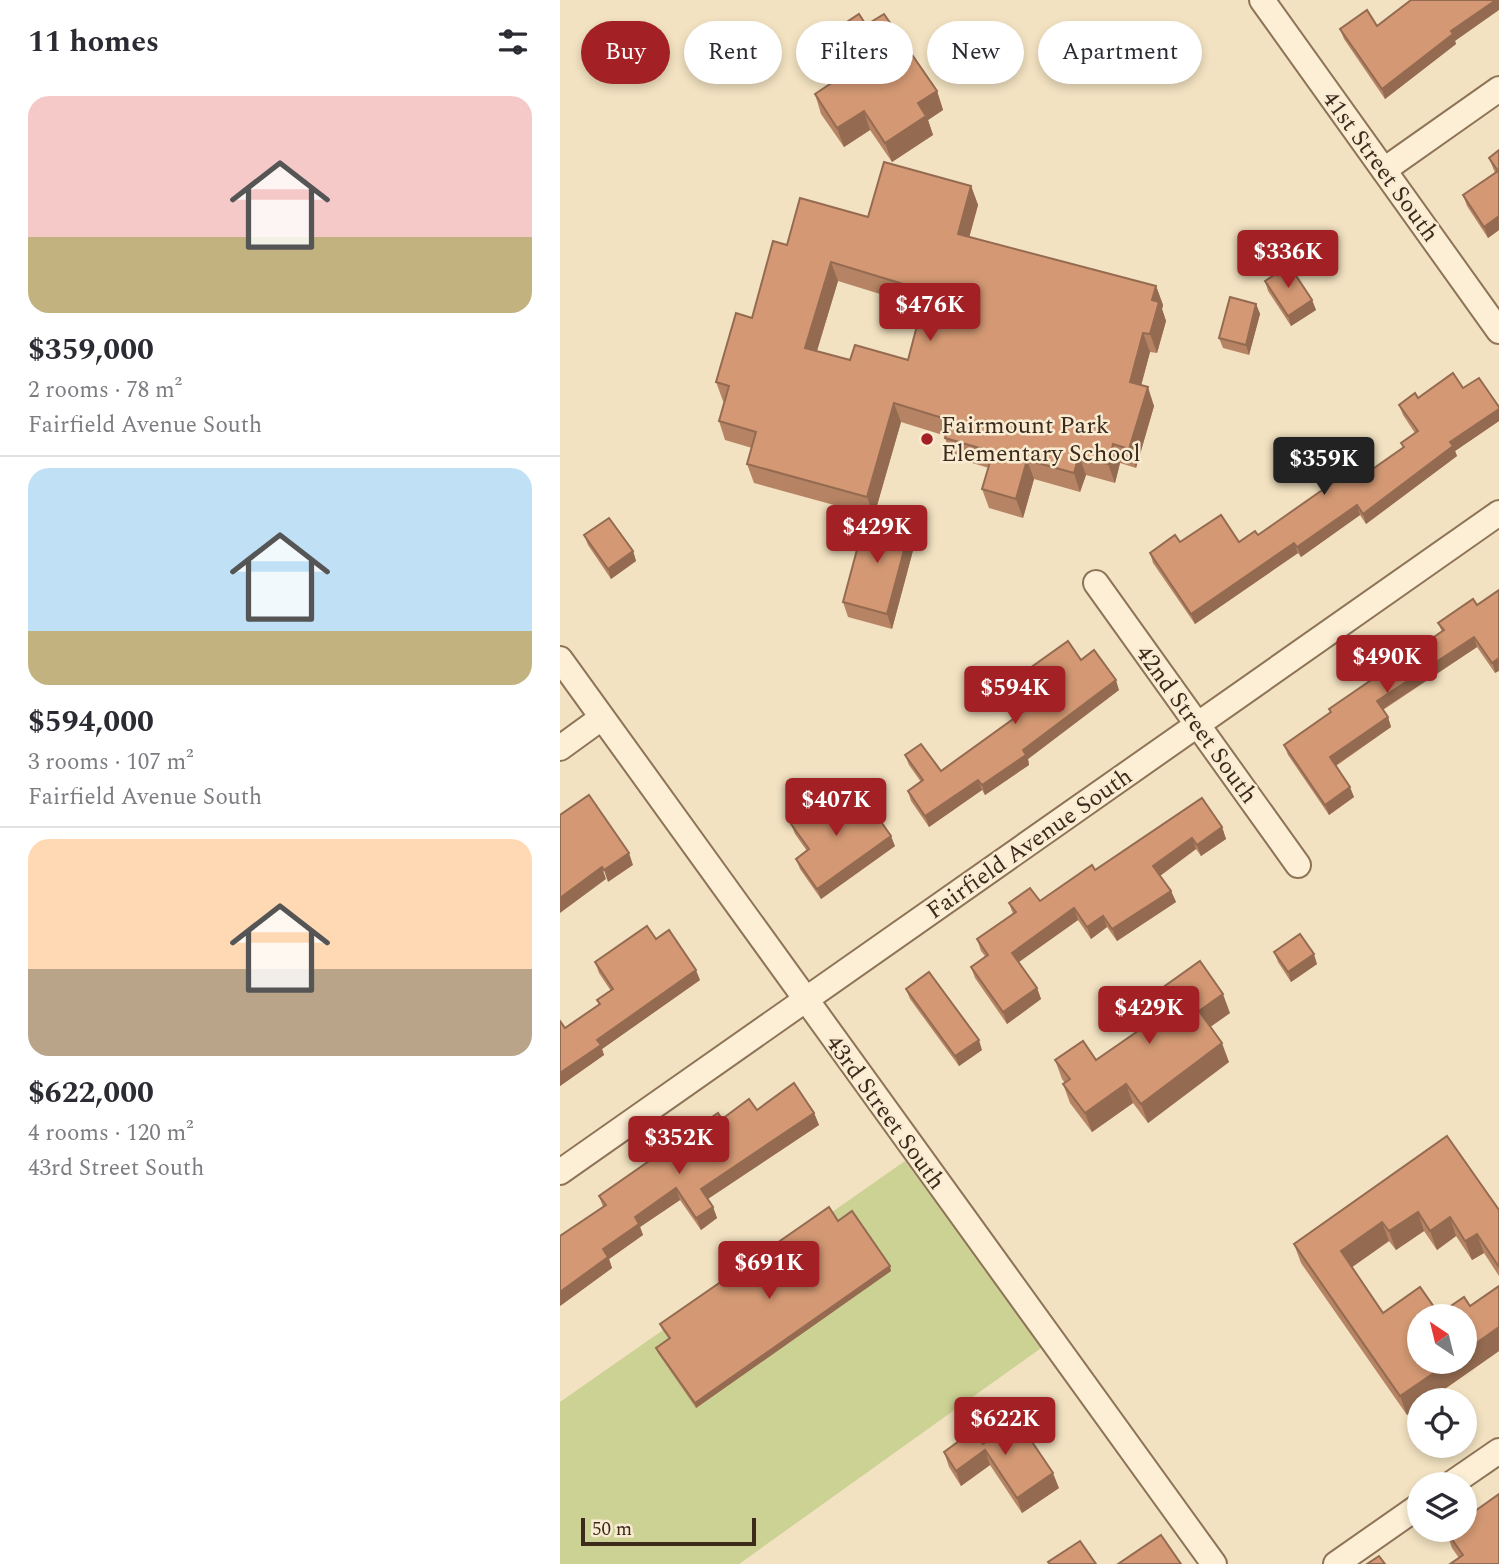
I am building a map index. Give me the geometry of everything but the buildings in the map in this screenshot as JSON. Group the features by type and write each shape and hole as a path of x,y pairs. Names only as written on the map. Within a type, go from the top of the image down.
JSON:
{"street":[{"name":"41st Street South","path":"1262,0 1499,331"},
{"path":"1384,170 1499,89"},
{"name":"Fairfield Avenue South","path":"560,1172 1499,513"},
{"name":"42nd Street South","path":"1096,583 1298,865"},
{"name":"43rd Street South","path":"560,659 600,719 1214,1564"},
{"path":"560,748 600,719"},
{"path":"1468,1472 1499,1451"},
{"path":"1336,1564 1407,1514"}],"green space":[{"path":"905,1161 1044,1346 739,1564 560,1564 560,1402"}],"place":[{"name":"Fairmount Park Elementary School","path":"927,439"}]}
